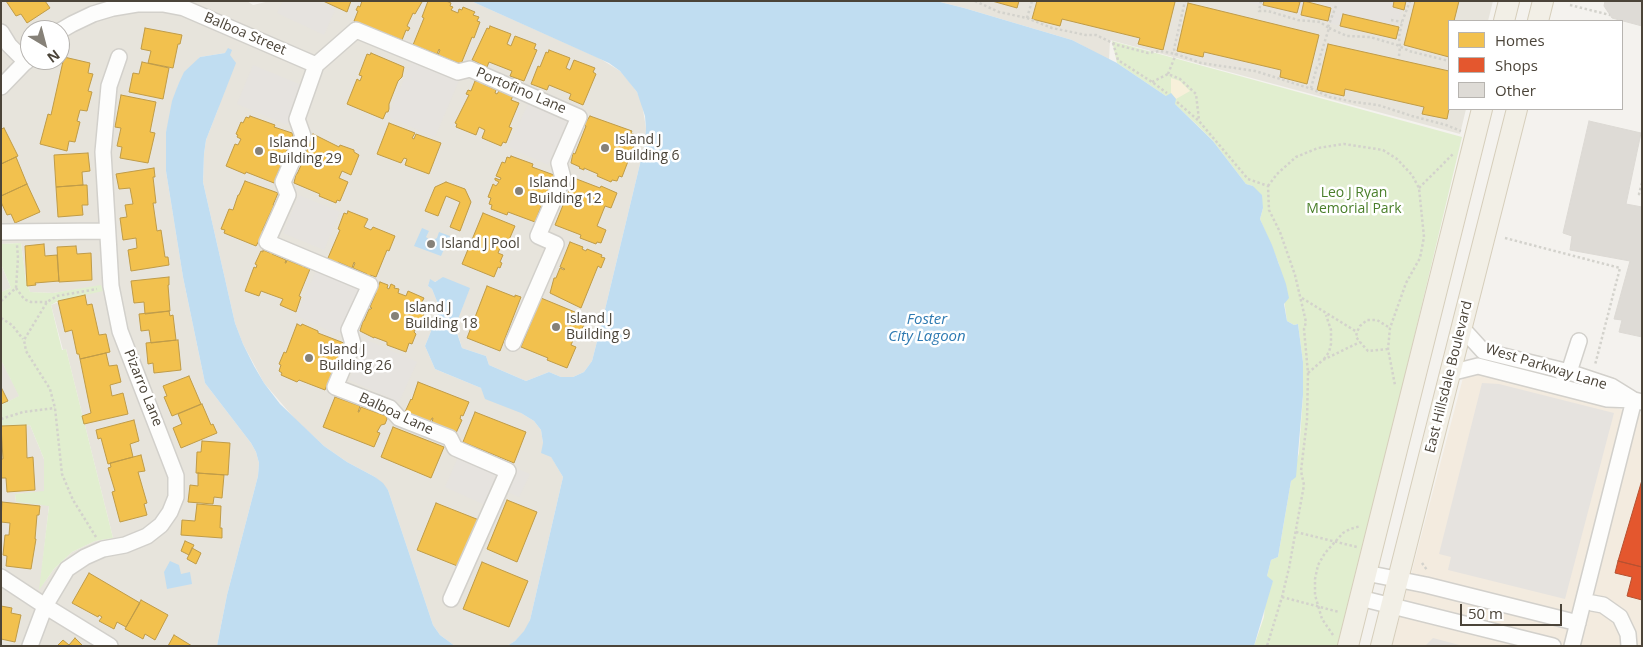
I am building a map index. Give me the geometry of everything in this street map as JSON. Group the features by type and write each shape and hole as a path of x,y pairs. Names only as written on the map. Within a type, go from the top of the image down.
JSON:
{"main road":[{"path":"1504,20 1509,1"},
{"path":"1538,20 1543,1"},
{"path":"1348,646 1482,110"},
{"name":"East Hillsdale Boulevard","path":"1381,646 1517,110"}],"street":[{"name":"Balboa Street","path":"70,25 113,8 163,2 184,8 316,65"},
{"name":"Portofino Lane","path":"316,65 356,30 458,72 470,69 579,117 559,164 563,178 538,236 556,244 513,343"},
{"path":"1,32 10,45 20,53"},
{"name":"Pizarro Lane","path":"30,646 45,606 67,569 85,557 147,536 161,525 170,512 176,497 177,483 171,458 120,331 111,286 103,152 109,86 119,58"},
{"name":"Balboa Lane","path":"316,65 297,119 304,136 283,182 288,195 267,242 370,285 350,330 353,344 335,387 390,408 399,418 450,438 455,448 508,471 451,599"},
{"path":"1,87 20,67"},
{"path":"9,232 107,231"},
{"name":"West Parkway Lane","path":"1462,328 1483,351 1569,372 1611,386 1638,401"},
{"path":"1513,375 1569,372 1579,341"},
{"name":"West Parkway Lane","path":"1450,373 1478,366 1607,399 1638,401"},
{"path":"1572,646 1638,401"},
{"path":"1366,573 1578,623"},
{"path":"1,577 110,646"},
{"path":"1360,598 1553,646"},
{"path":"1592,602 1603,605 1620,617 1628,634 1629,646"}],"path":[{"path":"975,1 999,12 1027,18 1052,28 1101,36 1113,43 1148,53 1160,51 1176,54 1202,63 1248,70 1311,88 1330,97 1378,105 1446,125 1464,133"},
{"path":"1027,18 1032,1"},
{"path":"1152,82 1168,74 1176,54 1174,49 1185,1"},
{"path":"1261,1 1259,11 1268,11 1298,20 1320,22 1328,28 1347,36 1370,37 1400,47 1408,52 1448,61"},
{"path":"1399,56 1399,37 1402,22 1410,1"},
{"path":"1570,5 1610,15"},
{"path":"1311,88 1317,67 1320,64 1319,60 1336,6"},
{"path":"1391,20 1402,22"},
{"path":"1113,43 1118,60 1167,93"},
{"path":"1168,74 1180,79 1196,94 1199,121"},
{"path":"1178,102 1199,121 1248,179 1268,186"},
{"path":"1267,646 1282,597 1304,485 1301,471 1307,420 1308,373 1304,329 1306,322 1302,298 1280,232 1269,210 1268,186 1277,174 1296,157 1318,148 1344,144 1382,150 1397,159 1412,175 1419,188 1424,236 1420,258 1406,283 1390,328 1388,348 1396,388"},
{"path":"1419,188 1451,157 1456,148"},
{"path":"1642,183 1639,194 1642,195"},
{"path":"9,232 18,258 16,288 24,299 31,302 47,302"},
{"path":"1505,238 1620,268 1594,369"},
{"path":"24,340 47,302 57,296 111,286"},
{"path":"1,301 16,288"},
{"path":"1302,298 1357,332"},
{"path":"1308,373 1323,360 1332,344 1331,330 1326,314"},
{"path":"1,318 12,325 24,340 26,351 50,388 56,408 62,474 73,500 103,550"},
{"path":"1388,348 1368,351 1356,337 1360,326 1367,320 1377,320 1390,328"},
{"path":"1323,360 1360,342"},
{"path":"1,419 22,412 56,408"},
{"path":"1336,628 1334,636 1322,619 1318,607 1315,595 1315,579 1318,565 1334,542 1350,529 1362,526 1360,533"},
{"path":"1296,532 1356,547 1358,540"},
{"path":"1422,564 1429,573"},
{"path":"1282,597 1340,612 1338,620"}],"shaded area":[{"path":"1,1 247,1 253,5 270,1 471,1 599,58 620,71 637,92 642,104 646,128 645,143 592,361 584,372 573,377 561,377 549,372 526,381 489,365 486,356 462,348 441,279 434,282 430,280 428,286 432,289 440,309 425,346 435,369 481,388 534,421 541,430 543,443 563,477 530,620 525,631 507,646 455,646 440,635 433,625 388,490 375,477 347,462 324,446 295,419 264,383 243,344 235,323 203,182 206,140 218,109 225,53 200,57 178,85 166,133 166,171 183,277 205,383 251,443 259,463 258,476 227,595 217,646 1,646 1,428 30,425 44,459 44,492 15,494 16,502 49,505 40,588 54,569 72,552 95,541 113,538 66,349 63,350 51,305 101,286 53,293 30,292 26,281 21,243 1,244"},
{"path":"283,1 316,1 335,10 324,35 277,13"},
{"path":"936,1 1493,1 1488,20 1448,20 1448,110 1466,110 1460,134 1110,40 1109,60 1072,40"},
{"path":"1243,1 1404,1 1394,40"},
{"path":"413,58 460,78 435,137 388,117"},
{"path":"253,65 304,86 287,125 237,104"},
{"path":"529,102 569,120 548,165 508,147"},
{"path":"299,195 340,212 324,250 283,233"},
{"path":"1,264 11,288 1,292"},
{"path":"317,269 360,289 339,335 296,316"},
{"path":"367,340 417,362 399,402 349,380"},
{"path":"1,360 20,396 1,405"},
{"path":"1482,372 1642,415 1642,646 1392,646 1464,374"},
{"path":"1482,383 1499,384 1614,413 1565,599 1448,570 1451,557 1439,554"},
{"path":"460,453 506,464 530,474 519,497 505,491 496,510 445,487"},
{"path":"1433,638 1463,646 1425,646"}],"green space":[{"name":"Leo J Ryan Memorial Park","path":"1112,41 1462,137 1340,646 1254,646 1264,617 1267,576 1271,560 1278,557 1291,481 1299,453 1303,395 1303,362 1298,324 1294,325 1287,321 1279,264 1260,219 1263,208 1253,186 1246,184 1213,141 1195,123 1166,96 1117,63"},
{"path":"21,243 26,281 30,292 53,293 101,285 103,291 58,301 51,305 62,350 66,349 113,538 95,541 72,552 54,569 39,590 49,506 16,502 15,494 44,491 44,459 30,425 1,428 1,405 19,396 1,360 1,292 11,288 1,264 1,244"}],"sand":[{"path":"1171,78 1180,81 1190,91 1176,99 1171,93"}],"water":[{"name":"Foster City Lagoon","path":"471,1 936,1 1072,40 1117,63 1166,96 1171,93 1176,99 1175,104 1213,141 1246,184 1253,186 1262,195 1263,208 1260,219 1286,284 1289,298 1284,304 1287,321 1294,325 1298,324 1303,362 1303,395 1296,477 1291,481 1278,557 1271,560 1267,576 1273,581 1254,646 507,646 515,641 524,631 530,620 563,477 551,457 541,453 543,443 541,430 534,421 521,413 485,399 481,388 435,369 425,346 440,309 432,289 428,286 430,279 435,282 443,277 470,288 455,327 462,348 486,356 489,365 526,381 549,372 561,377 573,377 584,372 592,361 602,322 645,143 646,128 645,116 637,92 620,71 609,63"},
{"path":"228,48 232,50 230,55 236,63 206,140 203,182 235,323 254,366 280,404 324,446 347,462 375,477 388,490 433,625 440,635 455,646 217,646 227,595 258,476 259,463 251,443 205,383 183,277 166,171 166,132 172,101 184,72 200,57 225,53"},
{"name":"Island J Pool","path":"422,228 429,231 426,237 431,241 437,238 439,232 450,236 441,256 414,246"},
{"path":"170,561 179,565 181,574 190,572 192,584 167,589 164,572"}],"building: Homes":[{"path":"6,1 45,1 50,8 32,20 25,20 21,14 16,16"},
{"path":"323,1 351,1 347,12"},
{"path":"362,1 422,2 415,14 413,13 407,26 410,28 408,31 406,30 402,40 354,21 358,11 356,10 358,6 360,7"},
{"path":"428,1 446,1 451,3 450,6 453,7 451,10 458,13 459,9 462,10 463,7 475,12 473,15 479,17 477,21 480,22 474,38 472,37 461,64 438,55 439,49 437,54 413,45 424,18 422,17"},
{"path":"992,1 1019,1 1017,8"},
{"path":"1037,1 1175,2 1163,50 1138,44 1140,38 1062,19 1060,26 1032,19"},
{"path":"1264,1 1300,2 1297,13 1263,5"},
{"path":"1304,1 1331,8 1328,21 1301,15"},
{"path":"1394,1 1406,1 1404,10 1393,7"},
{"path":"1415,1 1459,1 1454,20 1448,20 1448,57 1404,45"},
{"path":"1188,3 1319,35 1307,84 1280,77 1281,70 1204,52 1203,57 1177,51"},
{"path":"1343,14 1399,27 1396,39 1340,26"},
{"path":"490,26 511,34 507,44 511,46 515,36 536,44 534,49 537,50 524,81 510,76 512,71 489,62 487,67 472,60 487,28 489,29"},
{"path":"145,28 182,35 173,68 148,63 151,51 141,49"},
{"path":"1328,44 1448,71 1449,110 1447,119 1422,114 1424,107 1345,89 1344,96 1317,90"},
{"path":"549,50 570,58 566,68 570,70 574,60 595,68 593,72 596,74 583,105 569,99 571,94 549,85 547,90 531,84 538,66 540,67 546,52 548,53"},
{"path":"371,53 404,67 402,77 398,81 389,104 388,112 386,112 383,119 347,104 357,79 360,81 362,76 359,75 367,54 370,55"},
{"path":"70,58 90,63 88,73 93,74 88,91 92,92 87,111 80,110 77,121 80,122 75,142 69,141 67,151 40,144 48,114 51,115 61,70 70,70"},
{"path":"142,62 169,68 163,99 129,92 133,73 139,74"},
{"path":"475,81 484,83 496,90 495,93 497,94 499,91 513,96 511,100 519,103 509,127 512,128 506,143 503,142 501,146 482,138 485,130 479,127 476,135 456,127 457,124 455,123 469,95 466,94 468,90 471,91"},
{"path":"121,95 156,102 150,132 155,133 148,163 120,158 122,147 117,146 121,128 115,127"},
{"name":"Island J Building 29","path":"250,116 275,125 274,127 293,135 284,158 279,158 283,160 274,183 226,166 235,144 238,145 241,139 236,134 241,122 243,123 246,117 249,118"},
{"name":"Island J Building 6","path":"590,116 632,131 631,133 636,135 633,142 635,143 622,177 619,176 617,181 612,180 611,182 597,176 598,174 584,168 584,170 579,168 571,163 573,153 575,154 586,126 584,125"},
{"path":"389,123 415,133 412,138 414,139 416,134 441,143 429,174 405,165 407,159 404,158 401,163 377,154"},
{"path":"4,128 18,156 1,164 1,129"},
{"path":"313,134 339,147 340,145 354,150 359,155 351,175 342,171 339,178 348,182 340,201 337,200 336,203 294,183 296,174 303,161 308,161 303,159 309,145 307,145 308,142 310,142"},
{"path":"88,153 90,171 82,172 83,185 56,187 54,155"},
{"name":"Island J Building 12","path":"511,156 533,164 532,167 554,175 545,198 539,197 544,199 535,222 508,212 507,215 491,209 492,205 489,204 491,198 488,197 493,184 496,186 499,182 495,178 500,180 501,178 496,176 502,162 505,163 507,157 510,158"},
{"path":"16,157 27,184 1,196 1,164"},
{"path":"154,168 155,177 153,177 156,203 153,203 157,231 161,230 165,257 168,257 169,265 131,271 128,250 137,248 136,238 123,240 120,218 127,217 125,205 133,204 130,188 119,189 116,174"},
{"path":"574,178 617,193 611,208 605,206 597,226 606,230 601,243 597,242 596,244 580,238 581,235 555,225"},
{"path":"245,181 278,193 262,231 264,232 256,246 224,233 225,230 221,229 229,209 233,210"},
{"path":"446,182 465,189 471,202 460,231 450,227 460,202 446,196 438,216 425,211 435,187"},
{"path":"27,184 40,212 15,223 11,214 7,215 1,202 1,196"},
{"path":"87,185 88,205 82,205 83,215 58,217 56,187"},
{"path":"348,211 368,219 364,227 371,230 373,227 395,236 376,277 370,275 370,277 353,268 354,262 352,268 338,262 337,264 328,258 340,230 338,229 344,213 347,214"},
{"path":"483,213 515,226 509,240 504,238 498,253 503,255 500,262 502,263 494,277 462,264"},
{"path":"570,242 583,247 582,249 586,251 587,249 605,258 601,268 598,266 581,308 550,293 554,278 556,278 560,268 565,269 560,267"},
{"path":"44,244 45,256 57,255 59,281 35,283 36,285 27,286 25,246"},
{"path":"76,246 77,254 91,253 92,280 59,282 57,247"},
{"path":"263,250 270,253 271,251 273,252 272,254 286,260 285,263 287,260 302,266 302,264 305,265 304,267 310,269 299,296 301,297 296,312 280,305 283,299 261,291 259,296 245,291 254,267 256,268 257,265 255,264"},
{"path":"169,277 170,311 145,314 144,302 134,303 131,281"},
{"name":"Island J Building 18","path":"380,282 388,285 387,288 389,289 391,284 395,286 394,288 399,289 398,293 406,296 408,291 424,298 422,302 425,304 423,310 425,311 421,322 419,320 418,323 416,322 413,329 416,334 412,344 409,343 406,352 387,345 387,342 360,331 369,309 372,308 370,307 376,293 374,293 375,288 377,289"},
{"path":"487,286 515,297 515,295 521,297 500,351 467,338"},
{"path":"85,295 87,305 92,304 99,335 106,334 110,352 80,359 79,354 77,354 72,330 65,332 58,301"},
{"name":"Island J Building 9","path":"541,298 587,317 578,339 574,338 571,345 576,347 567,368 521,347"},
{"path":"169,311 170,316 173,315 176,340 151,343 149,330 141,331 139,314"},
{"name":"Island J Building 26","path":"297,324 301,326 302,324 318,331 318,333 344,343 325,390 299,380 297,382 281,375 282,373 279,371 281,365 279,364 284,352 286,353"},
{"path":"178,340 181,370 154,373 153,363 148,364 146,343"},
{"path":"106,353 109,366 117,365 121,382 110,385 112,396 123,393 128,414 84,424 82,416 91,413 80,359"},
{"path":"189,376 201,404 172,416 164,397 167,396 163,386"},
{"path":"418,382 469,402 463,416 461,415 460,419 462,420 456,433 432,423 433,418 430,422 405,412 412,400"},
{"path":"1,387 8,401 1,404"},
{"path":"335,397 360,406 358,412 361,407 386,416 385,424 381,425 377,432 380,433 374,447 323,427"},
{"path":"202,404 211,425 213,424 217,433 181,448 173,428 182,424 178,414"},
{"path":"475,412 526,432 514,463 463,442"},
{"path":"134,420 139,441 130,444 133,457 108,464 101,438 98,439 96,430"},
{"path":"26,425 27,458 33,457 35,490 7,492 6,478 1,478 1,459 3,459 1,426"},
{"path":"393,427 444,447 431,478 381,457"},
{"path":"202,441 230,443 228,475 196,473 197,452 201,452"},
{"path":"141,455 145,471 138,472 147,503 144,504 147,515 120,522 112,492 115,491 108,468 111,467 110,463"},
{"path":"198,473 224,475 222,498 214,497 213,504 188,502 190,485 198,486"},
{"path":"507,500 537,512 517,562 487,549"},
{"path":"2,502 40,506 39,515 37,515 36,539 31,569 6,566 7,556 3,555 5,535 9,535 10,523 1,522"},
{"path":"436,503 479,520 460,567 417,550"},
{"path":"197,504 221,506 220,528 222,528 222,538 181,535 182,520 195,521"},
{"path":"185,541 194,545 189,555 181,551"},
{"path":"192,548 201,553 196,564 187,559"},
{"path":"482,562 528,581 509,627 463,609"},
{"path":"89,573 140,603 126,627 117,622 114,629 99,621 102,617 99,615 98,617 72,603"},
{"path":"141,600 168,615 155,640 145,634 143,639 125,629"},
{"path":"1,606 12,608 11,613 21,615 15,642 1,639"},
{"path":"174,635 192,646 168,646"},
{"path":"75,638 83,646 57,646 63,640 69,645"}],"building: Shops":[{"path":"1642,480 1642,567 1618,561"},
{"path":"1618,561 1642,567 1642,600 1627,596 1632,577 1615,573"}],"building: Other":[{"path":"1605,1 1642,1 1642,26 1612,18 1604,6"},
{"path":"1589,121 1641,133 1626,204 1642,207 1642,337 1619,332 1622,320 1614,319 1630,261 1570,250 1572,236 1563,233"}],"place":[{"name":"Island J Building 6","path":"605,148"},
{"name":"Island J Building 29","path":"259,151"},
{"name":"Island J Building 12","path":"519,191"},
{"name":"Island J Pool","path":"431,244"},
{"name":"Island J Building 18","path":"395,316"},
{"name":"Island J Building 9","path":"556,327"},
{"name":"Island J Building 26","path":"309,358"}]}
